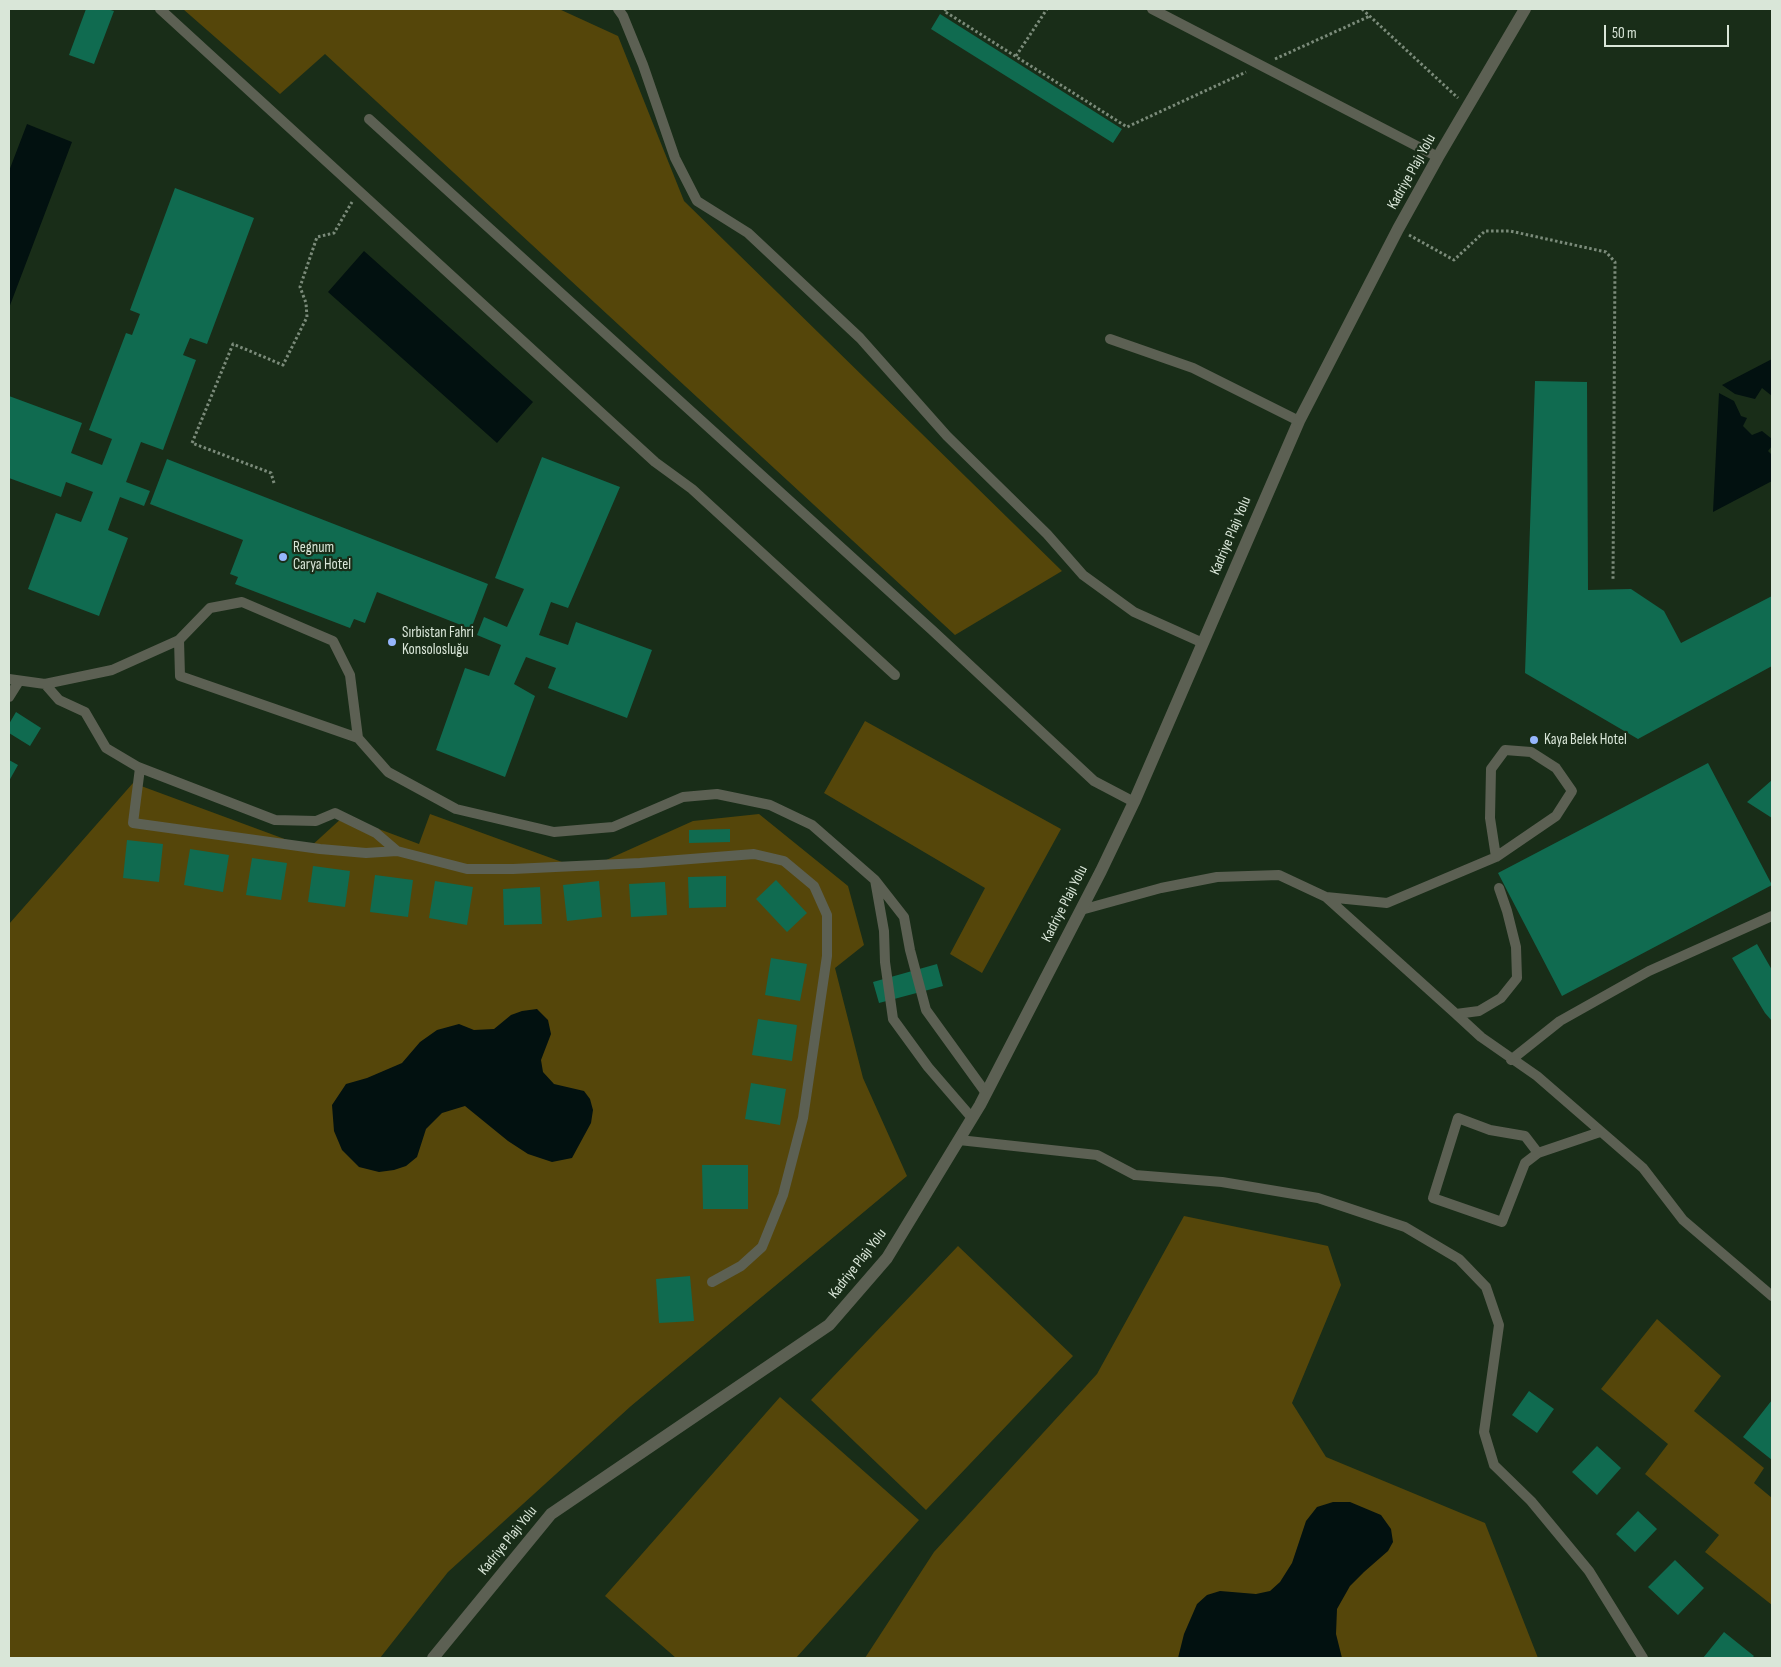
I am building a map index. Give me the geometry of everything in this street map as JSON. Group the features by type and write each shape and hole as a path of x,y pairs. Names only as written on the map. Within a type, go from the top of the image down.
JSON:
{"street":[{"name":"Kadriye Plajı Yolu","path":"433,1658 551,1514 829,1325 887,1258 986,1093 1081,910 1134,802 1299,421 1398,229 1525,9"}],"lane":[{"path":"160,9 655,462 692,489 895,674"},
{"path":"618,9 623,16 643,65 675,158 697,201 748,233 860,338 947,436 1047,534 1083,575 1134,612 1203,643"},
{"path":"1152,9 1438,157"},
{"path":"369,118 932,630 1094,781 1134,802"},
{"path":"1110,339 1193,368 1299,421"},
{"path":"9,697 14,680 45,684 112,670 179,640 210,608 242,602 333,641 350,675 358,738"},
{"path":"179,640 180,676 358,738 388,772 456,809 554,832 613,827 683,797 717,794 770,805 812,825 875,880 904,917 910,950 926,1010 986,1093"},
{"path":"45,684 59,700 85,712 106,748 140,768 275,820 316,821 335,813 376,833 397,851"},
{"path":"1326,897 1387,904 1496,856 1556,816 1572,791 1556,768 1531,752 1505,750 1491,768 1490,818 1496,856"},
{"path":"140,768 133,823 320,850 366,854 397,851 467,869 640,863 754,854 784,861 814,886 827,915 827,956 802,1118 783,1195 762,1247 741,1266 712,1282"},
{"path":"1081,910 1162,888 1217,877 1279,875 1326,897 1481,1037 1511,1060 1537,1076 1643,1168 1683,1220 1772,1296"},
{"path":"875,880 884,931 885,962 893,1019 928,1067 972,1118"},
{"path":"1456,1014 1480,1011 1501,998 1517,978 1516,947 1499,888"},
{"path":"1511,1060 1560,1021 1649,971 1772,916"},
{"path":"1538,1153 1525,1136 1490,1130 1458,1118 1433,1198 1502,1222 1525,1163 1538,1153 1600,1132"},
{"path":"959,1140 1097,1155 1135,1175 1222,1182 1318,1198 1405,1227 1459,1259 1486,1287 1498,1326 1484,1432 1494,1465 1531,1501 1589,1571 1643,1658"}],"path":[{"path":"946,9 944,11 1127,127 1370,16"},
{"path":"1016,56 1047,9"},
{"path":"1362,9 1468,108"},
{"path":"274,483 271,473 192,443 233,344 283,364 307,317 306,302 300,287 317,237 334,233 359,191"},
{"path":"1398,229 1454,260 1485,231 1510,231 1606,252 1615,262 1613,580"}],"shaded area":[{"path":"183,9 559,9 618,36 684,201 1062,571 955,635 325,54 280,94"},
{"path":"27,124 72,142 9,308 9,171"},
{"path":"364,251 533,402 497,443 328,292"},
{"path":"1772,359 1772,396 1762,388 1755,399 1735,394 1722,385"},
{"path":"1719,393 1734,401 1741,416 1747,418 1743,426 1752,435 1762,431 1772,439 1772,446 1768,451 1772,455 1772,481 1713,512"},
{"path":"865,721 1061,829 982,973 950,954 985,888 824,793"},
{"path":"133,783 309,848 344,816 419,844 430,814 584,870 693,821 759,814 848,886 864,945 835,968 863,1078 907,1176 631,1406 448,1572 380,1658 9,1658 9,924"},
{"path":"537,1009 548,1020 551,1034 541,1060 543,1072 554,1084 584,1091 590,1099 593,1110 591,1123 572,1158 552,1162 528,1154 508,1141 465,1106 442,1113 426,1129 417,1157 406,1166 379,1172 359,1167 342,1150 334,1131 332,1105 346,1084 367,1078 402,1063 420,1042 437,1030 459,1024 474,1030 494,1029 511,1015"},
{"path":"1184,1216 1328,1246 1341,1285 1292,1403 1326,1457 1485,1523 1538,1658 865,1658 934,1552 1097,1374"},
{"path":"958,1246 1073,1356 926,1510 811,1400"},
{"path":"1657,1319 1721,1376 1694,1411 1764,1468 1754,1483 1772,1498 1772,1605 1705,1552 1719,1535 1645,1474 1668,1444 1601,1389"},
{"path":"780,1397 919,1520 796,1658 676,1658 605,1596"},
{"path":"1333,1502 1350,1502 1381,1515 1391,1529 1393,1542 1388,1551 1350,1586 1337,1609 1336,1634 1342,1658 1178,1658 1184,1634 1197,1604 1207,1595 1220,1591 1256,1594 1270,1591 1280,1582 1292,1563 1306,1521 1317,1507"}],"building":[{"path":"86,9 114,11 94,64 69,55"},
{"path":"940,14 1122,129 1113,143 931,29"},
{"path":"175,188 254,218 207,344 190,338 183,355 196,360 163,450 141,442 126,482 150,491 144,506 120,497 108,530 128,538 99,616 28,589 56,513 81,522 93,492 66,482 61,497 9,478 9,396 82,423 71,453 102,465 112,439 89,430 126,333 132,335 140,314 130,310"},
{"path":"1535,381 1587,382 1588,590 1631,589 1664,611 1681,643 1772,596 1772,666 1638,739 1525,673"},
{"path":"542,457 620,487 568,608 551,602 539,635 568,645 576,622 652,650 627,718 548,688 556,668 526,657 514,684 535,696 505,777 436,750 465,668 489,676 501,645 477,635 484,617 507,627 524,589 495,578"},
{"path":"167,459 488,584 471,629 377,592 365,623 354,619 350,628 235,584 238,577 230,574 243,540 150,504"},
{"path":"16,712 41,728 30,746 9,733 9,724"},
{"path":"9,760 18,765 9,781"},
{"path":"1708,763 1772,885 1562,996 1498,873"},
{"path":"1772,780 1772,818 1747,802"},
{"path":"730,829 730,842 689,843 689,830"},
{"path":"127,840 163,844 159,882 123,878"},
{"path":"190,849 229,855 223,892 184,885"},
{"path":"252,858 287,863 281,900 246,895"},
{"path":"313,866 350,871 345,907 308,902"},
{"path":"375,875 413,880 408,917 370,912"},
{"path":"726,876 726,907 689,908 688,877"},
{"path":"776,880 807,913 787,932 756,899"},
{"path":"435,881 473,887 467,925 429,918"},
{"path":"599,881 602,917 567,921 563,885"},
{"path":"665,882 667,915 631,917 629,884"},
{"path":"540,887 542,924 504,925 503,889"},
{"path":"1757,944 1772,970 1772,1021 1765,1013 1732,958"},
{"path":"771,958 807,964 800,1001 765,995"},
{"path":"937,964 943,986 879,1003 873,982"},
{"path":"758,1019 797,1025 792,1061 752,1055"},
{"path":"751,1083 786,1089 780,1125 745,1119"},
{"path":"702,1165 748,1165 748,1209 703,1209"},
{"path":"690,1276 694,1321 659,1323 656,1279"},
{"path":"1529,1391 1554,1409 1537,1433 1512,1415"},
{"path":"1772,1400 1772,1460 1743,1437"},
{"path":"1597,1446 1621,1468 1597,1495 1572,1472"},
{"path":"1638,1511 1657,1529 1635,1552 1616,1534"},
{"path":"1675,1560 1704,1588 1678,1615 1648,1587"},
{"path":"1724,1632 1754,1656 1752,1658 1703,1658"}],"place":[{"name":"Regnum Carya Hotel","path":"283,557"},
{"name":"Sırbistan Fahri Konsolosluğu","path":"392,642"},
{"name":"Kaya Belek Hotel","path":"1534,740"}]}
